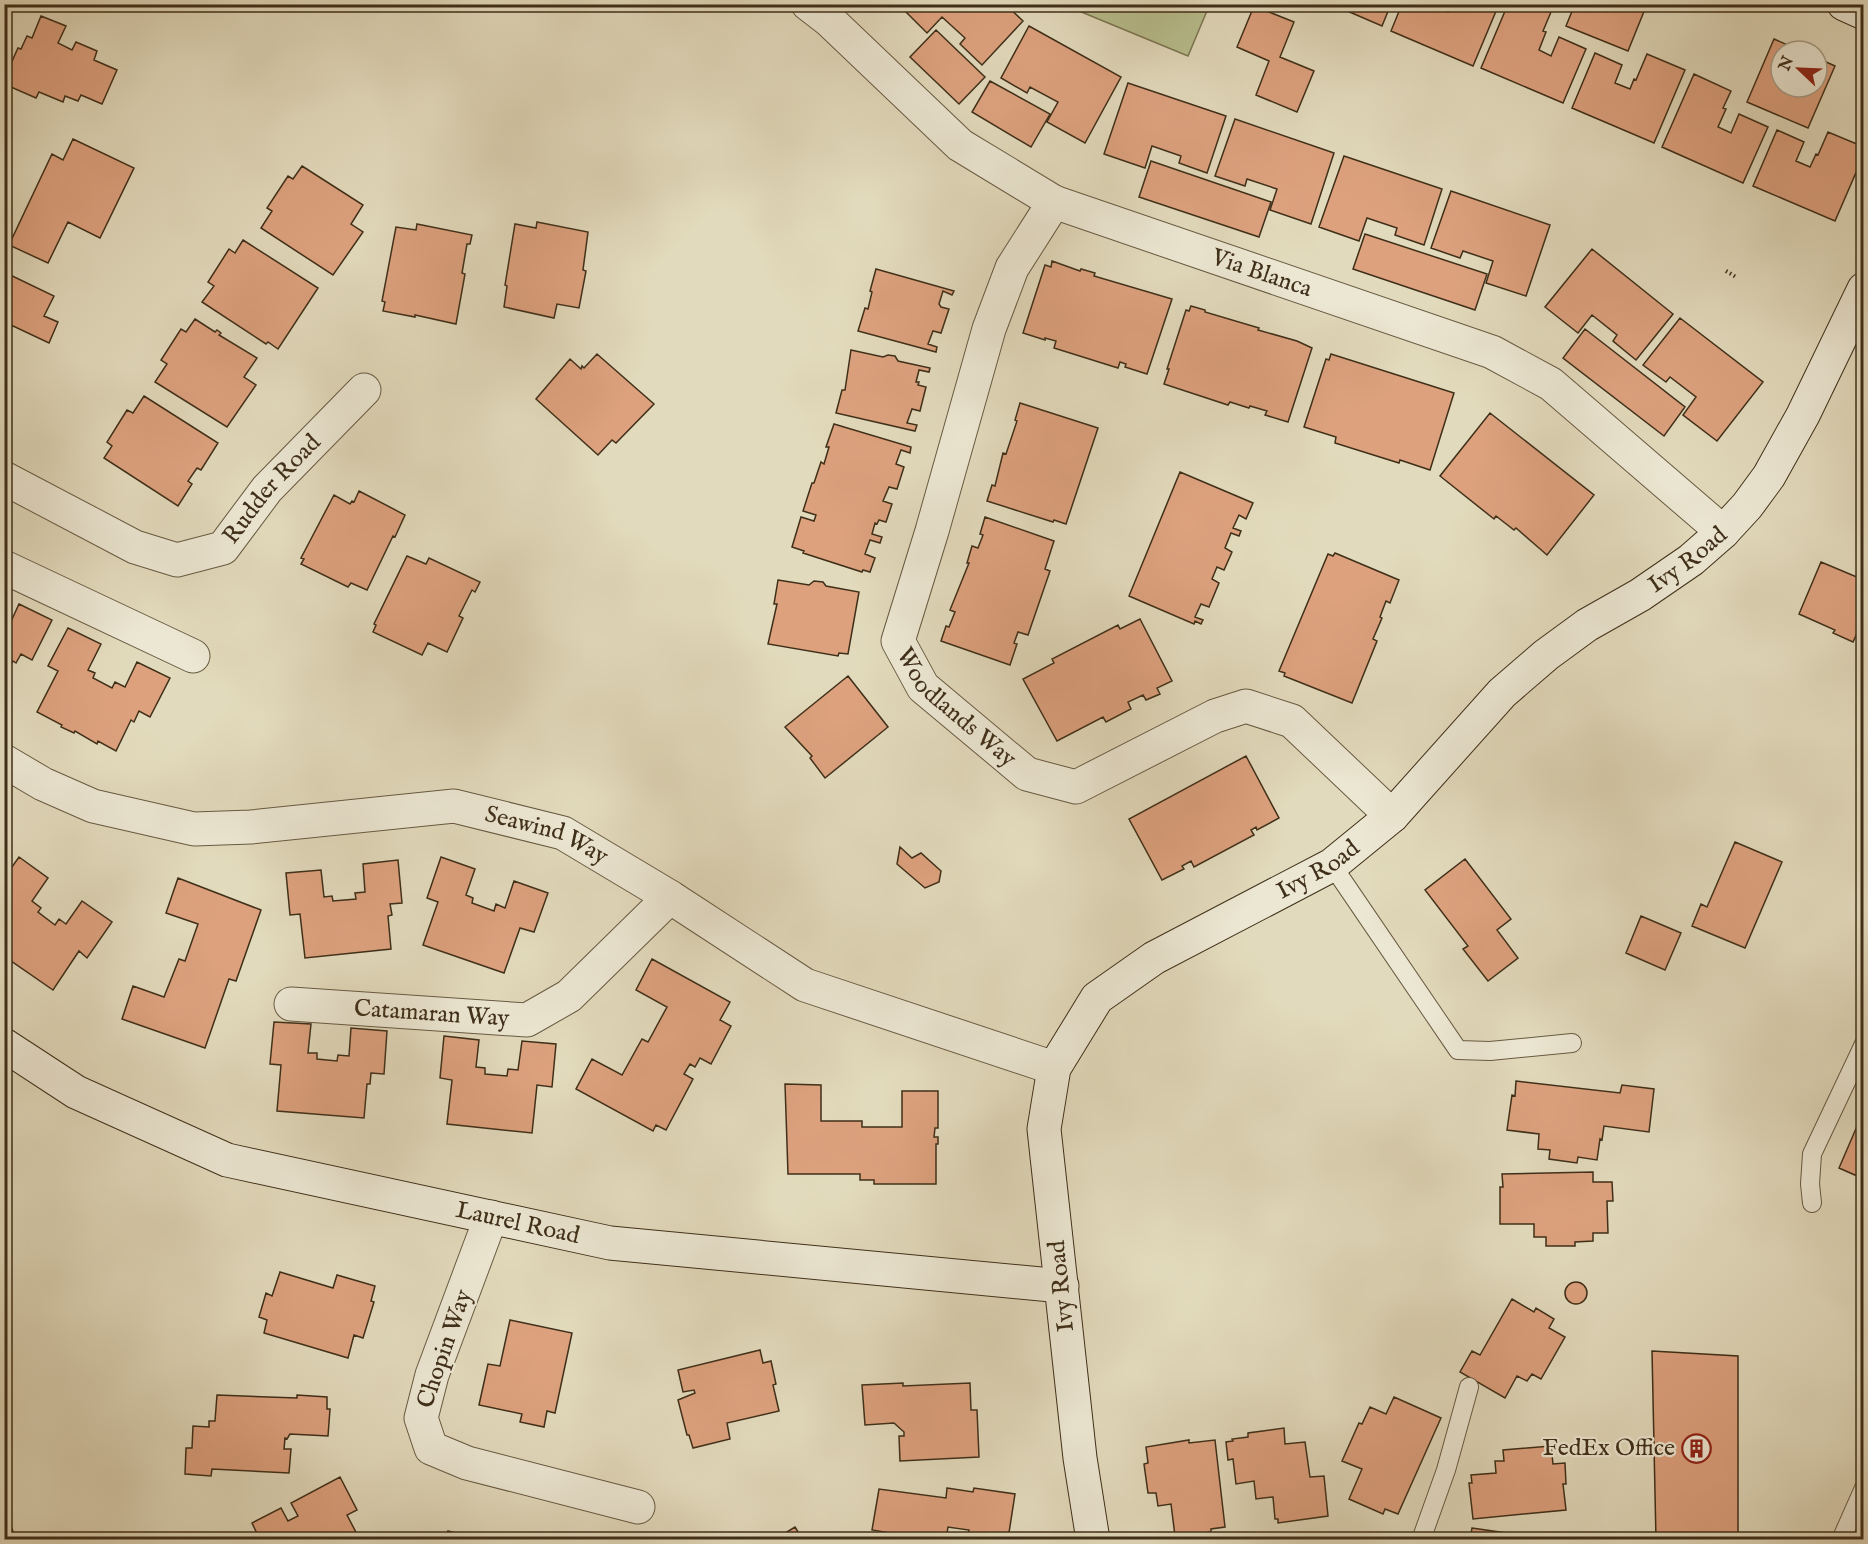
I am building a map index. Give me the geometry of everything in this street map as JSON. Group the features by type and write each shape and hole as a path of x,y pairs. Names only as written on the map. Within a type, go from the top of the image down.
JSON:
{"street":[{"name":"Via Blanca","path":"808,4 831,21 960,145 1054,202 1492,352 1551,384 1723,532"},
{"path":"1845,4 1863,13"},
{"name":"Woodlands Way","path":"1054,202 1012,268 989,329 932,531 898,641 923,687 1027,774 1076,787 1215,716 1246,706 1292,721 1392,816"},
{"name":"Ivy Road","path":"1093,1539 1080,1458 1044,1129 1054,1068 1097,999 1154,958 1332,865 1392,816 1502,693 1546,655 1587,625 1683,566 1723,532 1747,506 1774,466 1803,415 1863,289"},
{"name":"Rudder Road","path":"4,478 135,547 177,560 223,548 267,489 364,390"},
{"path":"4,567 193,657"},
{"name":"Seawind Way","path":"4,761 43,784 93,806 194,829 250,827 454,806 563,833 670,897 805,985 1054,1068"},
{"name":"Catamaran Way","path":"291,1004 527,1020 569,996 670,897"},
{"name":"Laurel Road","path":"4,1045 76,1092 227,1160 610,1243 1062,1286"},
{"name":"Chopin Way","path":"491,1217 432,1376 421,1418 431,1448 467,1463 638,1506"}],"lane":[{"path":"1332,865 1458,1050 1490,1051 1572,1043"},
{"path":"1812,1203 1810,1184 1812,1154 1863,1044"},
{"path":"1421,1539 1443,1478 1469,1387"},
{"path":"1841,1539 1863,1488"}],"path":[{"path":"1726,271 1736,277"}],"green space":[{"path":"1206,4 1209,6 1188,56 1079,11 1081,5"}],"building":[{"path":"898,4 1005,4 1023,21 982,65 960,44 965,38 942,17 927,33"},
{"path":"1331,4 1391,4 1382,26"},
{"path":"1402,4 1434,4 1448,12 1451,4 1499,4 1473,66 1391,31"},
{"path":"1508,4 1532,4 1551,12 1543,31 1546,32 1539,50 1551,56 1559,37 1586,49 1563,103 1481,68"},
{"path":"1575,4 1647,4 1628,51 1566,26"},
{"path":"1254,6 1294,22 1280,57 1314,71 1297,112 1256,95 1269,61 1237,47"},
{"path":"41,16 66,26 58,43 72,50 76,42 97,51 94,60 117,70 102,104 81,95 78,101 65,96 63,102 39,92 36,98 4,84 4,79 18,48 21,49 27,36 32,38"},
{"path":"1029,26 1121,77 1085,143 1047,122 1058,102 1030,87 1027,93 1001,78"},
{"path":"936,30 985,77 959,104 910,57"},
{"path":"1769,51 1769,99 1821,99 1808,128 1747,102"},
{"path":"1595,53 1622,65 1615,83 1630,89 1647,54 1685,70 1654,143 1572,108"},
{"path":"1829,63 1835,66 1829,80"},
{"path":"1694,74 1731,91 1718,127 1731,133 1739,114 1768,127 1743,183 1662,147"},
{"path":"990,81 1050,114 1031,147 972,112"},
{"path":"1128,83 1226,116 1207,173 1179,163 1181,156 1152,146 1145,168 1104,154"},
{"path":"1235,119 1334,153 1311,224 1270,210 1277,189 1247,179 1245,186 1215,176"},
{"path":"1777,130 1804,142 1796,161 1810,167 1828,132 1864,147 1864,154 1835,221 1753,186"},
{"path":"73,139 134,168 100,238 68,222 48,263 9,245 52,154 63,160"},
{"path":"1344,156 1442,189 1424,245 1395,235 1397,228 1367,218 1359,241 1319,227"},
{"path":"1151,161 1271,202 1259,237 1139,197"},
{"path":"302,166 363,205 351,224 363,232 333,275 261,228 272,211 267,208 288,176 293,179"},
{"path":"1451,191 1550,225 1526,296 1486,283 1493,261 1463,251 1460,258 1431,248"},
{"path":"537,222 588,232 583,270 586,271 579,308 557,304 554,318 504,307 507,286 505,285 515,224 536,228"},
{"path":"417,224 472,235 470,244 467,244 462,273 465,274 456,324 383,311 385,302 382,301 396,227 416,230"},
{"path":"1365,234 1487,274 1475,310 1353,269"},
{"path":"243,240 318,288 278,349 268,342 266,344 202,302 214,286 208,282 229,249 235,253"},
{"path":"1592,249 1673,314 1636,360 1613,341 1617,335 1592,315 1578,333 1545,307"},
{"path":"1052,261 1172,299 1147,374 1125,367 1126,364 1120,362 1118,368 1054,348 1056,341 1023,333 1045,265 1051,267"},
{"path":"876,269 954,291 952,295 943,291 939,304 949,309 941,333 933,331 928,344 937,347 936,352 858,331 865,308 868,309"},
{"path":"4,272 54,296 44,316 58,322 49,343 11,325 4,339"},
{"path":"1191,306 1312,348 1288,422 1265,415 1267,411 1230,402 1228,405 1164,384 1186,310 1189,311"},
{"path":"1680,318 1763,382 1717,441 1683,415 1696,397 1670,377 1666,382 1643,365"},
{"path":"195,319 215,332 217,330 221,333 219,335 257,358 244,377 256,385 227,427 155,382 167,364 161,360 181,329 186,332"},
{"path":"1585,329 1685,407 1664,436 1563,358"},
{"path":"851,350 883,357 895,356 898,361 930,368 929,372 919,370 916,382 926,387 920,411 912,409 907,423 917,425 915,431 836,413 842,390 845,390"},
{"path":"597,354 654,404 616,443 612,440 598,455 536,399 570,359 581,369"},
{"path":"1331,354 1454,393 1430,470 1335,443 1336,437 1304,427 1326,359 1329,360"},
{"path":"144,396 218,443 201,470 197,468 188,481 192,484 178,506 104,458 112,446 107,442 127,410 133,413"},
{"path":"1020,403 1098,428 1066,524 987,501 992,485 995,486 1003,453 1006,454 1017,421 1015,420"},
{"path":"1490,413 1594,495 1547,555 1516,528 1514,530 1496,516 1494,519 1440,476"},
{"path":"834,424 911,447 910,453 901,450 896,464 904,467 897,489 889,487 883,501 892,504 886,522 879,520 877,524 875,523 872,534 882,537 880,543 870,540 865,554 875,558 870,572 863,570 862,572 803,553 804,551 792,547 801,517 814,521 816,515 803,511 821,462 824,464 829,447 826,447"},
{"path":"1180,472 1253,503 1246,519 1239,515 1233,528 1241,531 1239,536 1231,533 1225,548 1232,552 1224,570 1217,567 1212,579 1219,583 1209,607 1201,604 1195,617 1203,620 1201,624 1195,621 1194,624 1129,596"},
{"path":"359,491 405,515 367,590 351,583 348,587 301,564 304,559 301,558 334,495 350,504 354,502"},
{"path":"985,517 1054,541 1045,569 1050,571 1028,635 1018,632 1014,643 1017,644 1010,665 941,641 946,626 949,627 955,612 950,610 969,563 967,563 972,546 978,548 983,535 980,534"},
{"path":"1335,553 1399,580 1390,603 1386,601 1373,639 1377,641 1352,703 1284,676 1285,673 1279,671 1328,554 1333,556"},
{"path":"407,556 426,564 429,558 480,582 475,592 472,590 459,616 463,618 447,652 428,643 422,655 373,632 376,625 374,624"},
{"path":"1821,562 1864,580 1864,618 1853,642 1833,633 1835,630 1799,614"},
{"path":"778,580 809,585 814,581 823,582 826,586 859,592 848,654 839,653 838,656 768,644 777,604 774,604"},
{"path":"19,604 52,620 32,660 21,654 16,663 13,661 4,678 4,629 7,630"},
{"path":"1140,619 1172,681 1157,688 1160,694 1146,700 1143,695 1128,702 1131,709 1106,722 1103,717 1057,741 1023,679 1054,663 1052,659 1118,625 1120,629"},
{"path":"68,628 101,644 88,670 95,673 93,678 112,688 115,682 125,687 137,662 170,678 150,717 139,711 134,722 131,720 116,751 98,741 97,744 75,731 74,733 61,727 62,725 37,712 58,671 48,666"},
{"path":"848,676 888,727 825,778 810,758 812,756 785,727"},
{"path":"1246,756 1279,818 1257,830 1256,827 1251,830 1254,835 1194,867 1191,861 1182,866 1184,869 1162,880 1129,819"},
{"path":"1735,842 1782,862 1745,948 1692,926 1701,904 1707,907"},
{"path":"900,847 912,858 921,853 941,871 939,882 925,888 897,864"},
{"path":"19,857 48,878 32,901 41,908 38,912 55,925 59,919 66,924 82,901 112,922 87,958 79,951 53,990 4,956 4,878"},
{"path":"441,857 475,869 466,895 473,898 472,903 494,911 496,904 505,908 514,881 548,893 534,932 520,928 504,973 423,945 438,902 427,898"},
{"path":"1465,859 1511,919 1497,930 1518,958 1488,981 1463,949 1468,946 1425,890"},
{"path":"398,860 402,903 390,904 392,915 388,916 391,949 305,958 300,914 290,915 286,873 321,870 324,897 332,896 333,901 356,899 355,893 365,892 363,864"},
{"path":"178,878 261,910 236,981 229,979 205,1048 122,1019 133,986 164,997 179,959 185,961 198,924 166,913"},
{"path":"1641,916 1681,933 1665,970 1626,953"},
{"path":"652,959 730,1002 720,1020 731,1026 711,1064 700,1058 695,1067 690,1064 684,1074 693,1079 666,1130 656,1125 653,1131 576,1089 592,1059 622,1075 642,1039 648,1042 667,1007 636,990"},
{"path":"274,1022 311,1024 308,1053 317,1053 317,1059 337,1061 338,1055 349,1056 351,1028 387,1031 384,1074 371,1073 370,1084 367,1084 364,1118 277,1111 281,1065 270,1064"},
{"path":"444,1036 479,1040 476,1067 485,1068 485,1074 507,1076 508,1069 518,1070 522,1041 556,1044 552,1087 537,1085 532,1133 447,1124 452,1080 440,1078"},
{"path":"1516,1081 1620,1093 1622,1085 1654,1089 1649,1132 1604,1126 1597,1160 1578,1157 1577,1163 1549,1159 1550,1150 1538,1149 1539,1134 1507,1130"},
{"path":"785,1084 821,1085 821,1121 862,1121 862,1127 902,1127 902,1091 938,1091 938,1128 935,1128 934,1137 938,1137 936,1184 874,1184 874,1180 860,1180 860,1174 788,1174"},
{"path":"1864,1110 1864,1179 1839,1168"},
{"path":"1593,1172 1593,1182 1612,1182 1613,1201 1607,1201 1608,1233 1593,1233 1593,1241 1575,1242 1575,1246 1546,1246 1546,1237 1534,1237 1534,1224 1500,1224 1502,1174"},
{"path":"280,1272 333,1288 337,1275 375,1286 371,1301 374,1302 363,1338 354,1335 348,1358 264,1333 267,1320 259,1317 266,1293 272,1296"},
{"path":"1576,1282 1584,1285 1587,1293 1584,1301 1576,1304 1568,1301 1565,1293 1568,1285"},
{"path":"1512,1299 1534,1312 1536,1308 1554,1319 1549,1328 1565,1337 1541,1379 1532,1374 1527,1381 1517,1376 1505,1398 1460,1372 1472,1351 1480,1355"},
{"path":"510,1320 572,1333 555,1413 547,1411 544,1427 520,1422 522,1414 479,1405 488,1364 500,1366"},
{"path":"760,1350 763,1363 771,1361 776,1384 773,1385 779,1411 727,1423 730,1439 693,1448 689,1435 687,1435 678,1400 695,1393 694,1390 683,1392 678,1370"},
{"name":"FedEx Office","path":"1652,1351 1738,1356 1738,1540 1656,1540"},
{"path":"903,1383 903,1386 970,1383 971,1410 977,1410 979,1457 900,1461 899,1436 904,1436 904,1432 894,1423 865,1425 862,1385"},
{"path":"217,1395 327,1397 327,1409 330,1409 328,1436 290,1434 287,1439 285,1438 284,1449 291,1449 289,1473 212,1469 211,1476 185,1474 186,1448 192,1448 193,1426 209,1427 209,1421 215,1421"},
{"path":"1394,1397 1441,1418 1398,1514 1385,1509 1383,1514 1349,1499 1362,1469 1342,1461 1359,1423 1362,1424 1370,1407 1386,1414"},
{"path":"1284,1428 1285,1444 1305,1442 1310,1477 1324,1476 1328,1516 1278,1523 1278,1519 1275,1519 1273,1497 1256,1499 1254,1481 1236,1484 1233,1459 1228,1460 1226,1442 1248,1437 1248,1433"},
{"path":"1189,1440 1189,1443 1215,1440 1225,1527 1211,1529 1211,1532 1175,1536 1171,1504 1158,1506 1156,1493 1148,1493 1144,1464 1148,1463 1146,1447"},
{"path":"1551,1446 1553,1464 1565,1463 1566,1484 1563,1484 1566,1510 1473,1519 1469,1483 1472,1483 1471,1475 1496,1473 1495,1461 1504,1461 1503,1450"},
{"path":"340,1477 357,1510 347,1515 360,1540 260,1540 252,1523 281,1508 288,1521 298,1516 291,1503"},
{"path":"947,1488 973,1492 974,1488 1015,1494 1008,1539 968,1534 969,1530 948,1527 946,1540 896,1540 897,1534 872,1530 879,1489 946,1498"},
{"path":"4,1518 7,1524 10,1523 16,1540 4,1540"},
{"path":"795,1527 803,1540 770,1540 780,1533 782,1535"},
{"path":"1472,1528 1513,1534 1512,1540 1470,1540"},
{"path":"448,1531 485,1540 446,1540"}],"place":[{"name":"FedEx Office","path":"1696,1448"}]}
